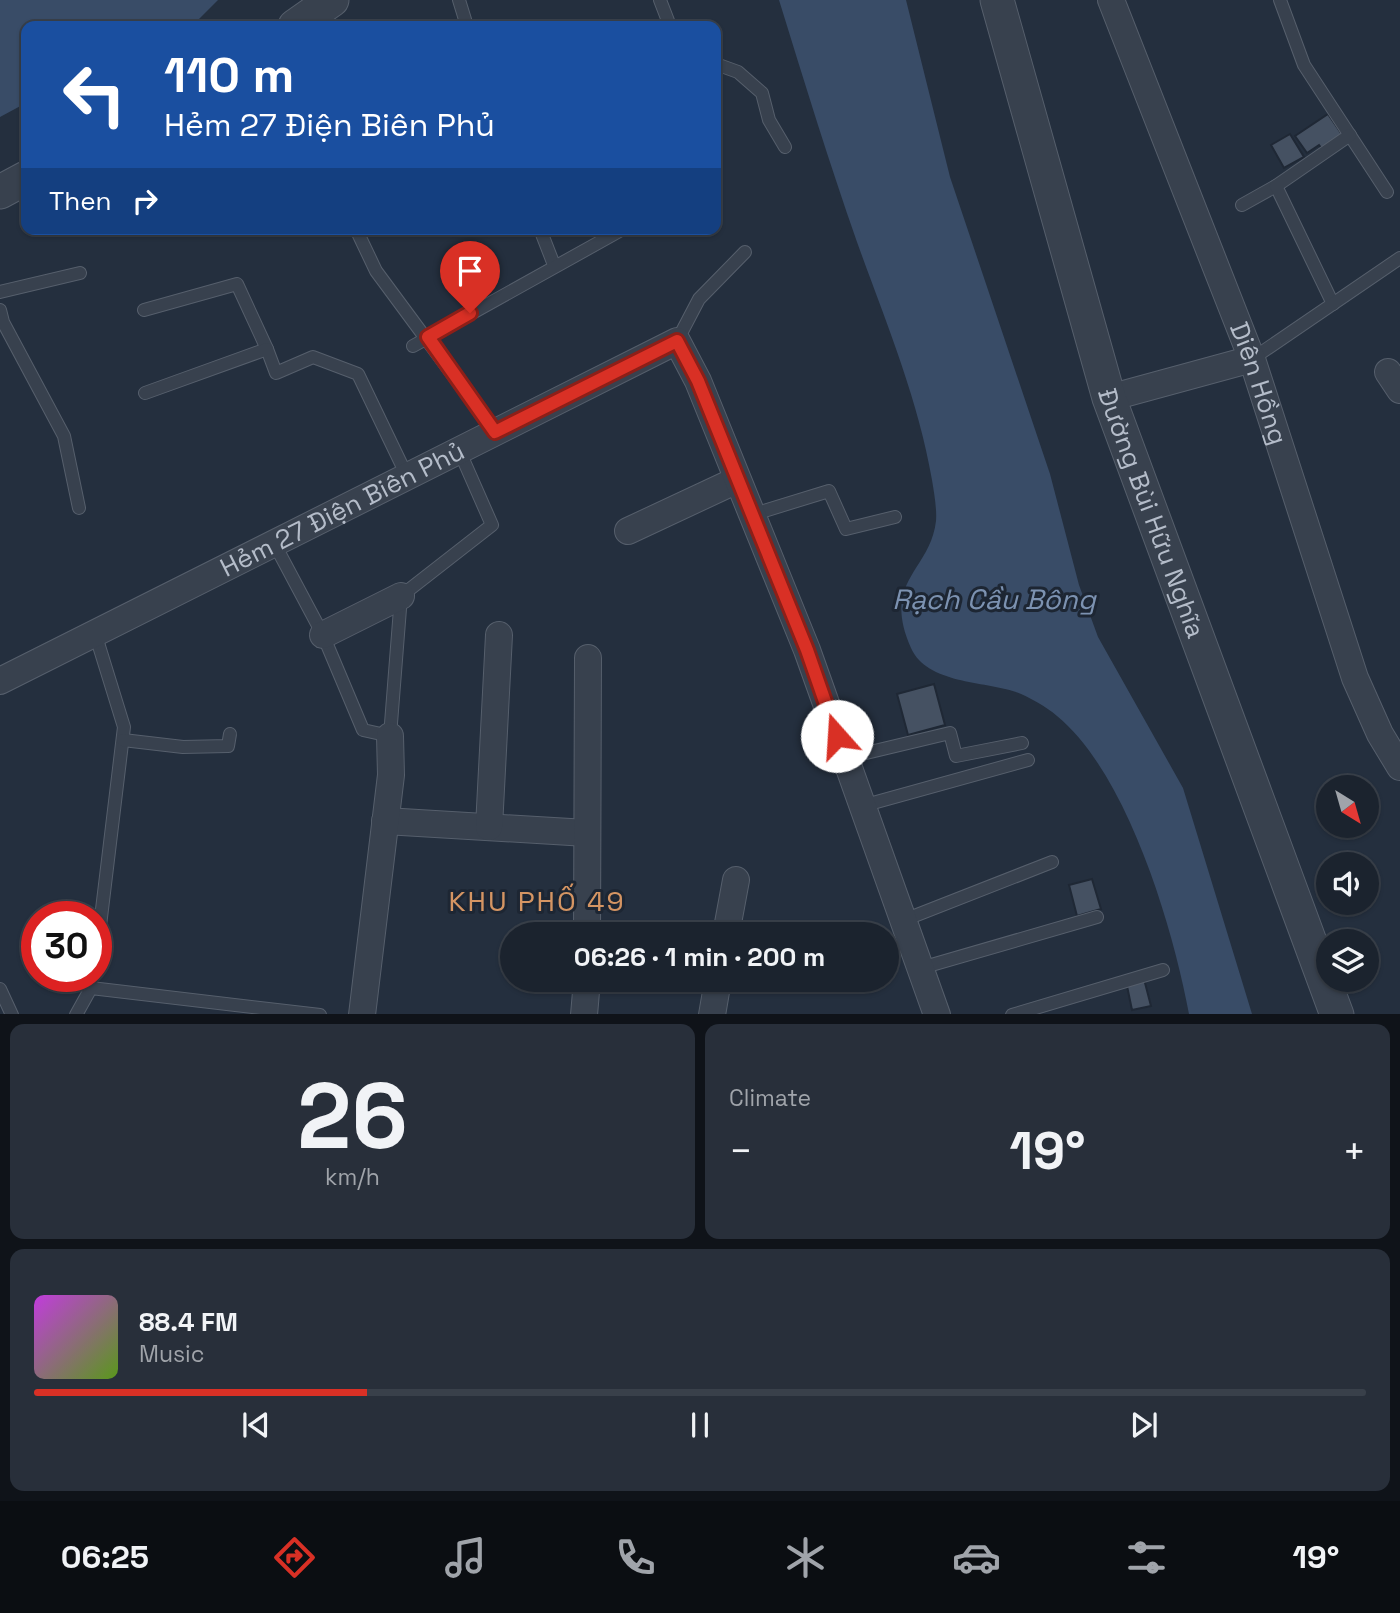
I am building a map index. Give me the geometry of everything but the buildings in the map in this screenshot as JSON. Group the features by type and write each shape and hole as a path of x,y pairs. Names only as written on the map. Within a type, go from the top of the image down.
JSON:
{"street":[{"path":"302,21 332,0"},
{"name":"Đường Bùi Hữu Nghĩa","path":"997,0 1110,398 1337,1014"},
{"name":"Diên Hồng","path":"1111,0 1252,359 1355,678 1380,734 1400,767"},
{"path":"0,192 21,181"},
{"path":"677,341 698,381 750,515 807,650 937,1014"},
{"name":"Hẻm 27 Điện Biên Phủ","path":"0,681 677,341"},
{"path":"1110,398 1252,359"},
{"path":"628,530 737,480"},
{"path":"323,635 401,596"},
{"path":"489,827 499,635"},
{"path":"587,922 588,658"},
{"path":"362,1014 391,775 390,736"},
{"path":"386,821 587,833"},
{"path":"728,922 736,880"},
{"path":"584,1014 586,992"},
{"path":"712,1014 716,992"}],"lane":[{"path":"459,0 465,21"},
{"path":"660,0 668,21"},
{"path":"1280,0 1304,65 1387,192"},
{"path":"721,66 737,72 762,93 769,120 785,147"},
{"path":"1242,205 1276,186 1350,135"},
{"path":"1276,186 1333,304"},
{"path":"359,235 376,271 428,337 495,432"},
{"path":"542,235 554,265"},
{"path":"413,346 612,235"},
{"path":"677,341 699,299 745,252"},
{"path":"1252,359 1400,258"},
{"path":"0,292 80,273"},
{"path":"144,310 237,284 276,373 313,357 358,374 407,477"},
{"path":"1,319 64,436 79,508"},
{"path":"145,393 267,349"},
{"path":"274,543 323,635 363,730 390,736 401,596 492,525 459,450"},
{"path":"750,515 830,491 846,529 895,517"},
{"path":"95,633 124,727 103,901"},
{"path":"845,758 950,733 956,756 1022,743"},
{"path":"123,740 183,747 228,746 230,734"},
{"path":"862,806 1028,760"},
{"path":"904,920 1052,862"},
{"path":"921,968 1097,917"},
{"path":"1012,1014 1163,970"},
{"path":"112,985 320,1014"},
{"path":"0,989 12,1014"},
{"path":"76,1014 87,992"}],"water":[{"path":"0,0 218,0 197,21 21,21 21,106 0,117"},
{"name":"Rạch Cầu Bông","path":"779,0 906,0 950,177 1050,474 1079,585 1098,637 1183,788 1252,1014 1189,1014 1159,897 1143,854 1105,774 1082,742 1057,716 1032,699 1003,688 943,675 919,660 911,648 903,625 901,607 904,591 932,538 936,521 926,449 910,389 857,242"}],"district":[{"name":"KHU PHỐ 49","path":"537,901"}],"route":[{"path":"470,313 428,337 495,432 677,341 698,381 750,515 807,650 837,736"}]}
